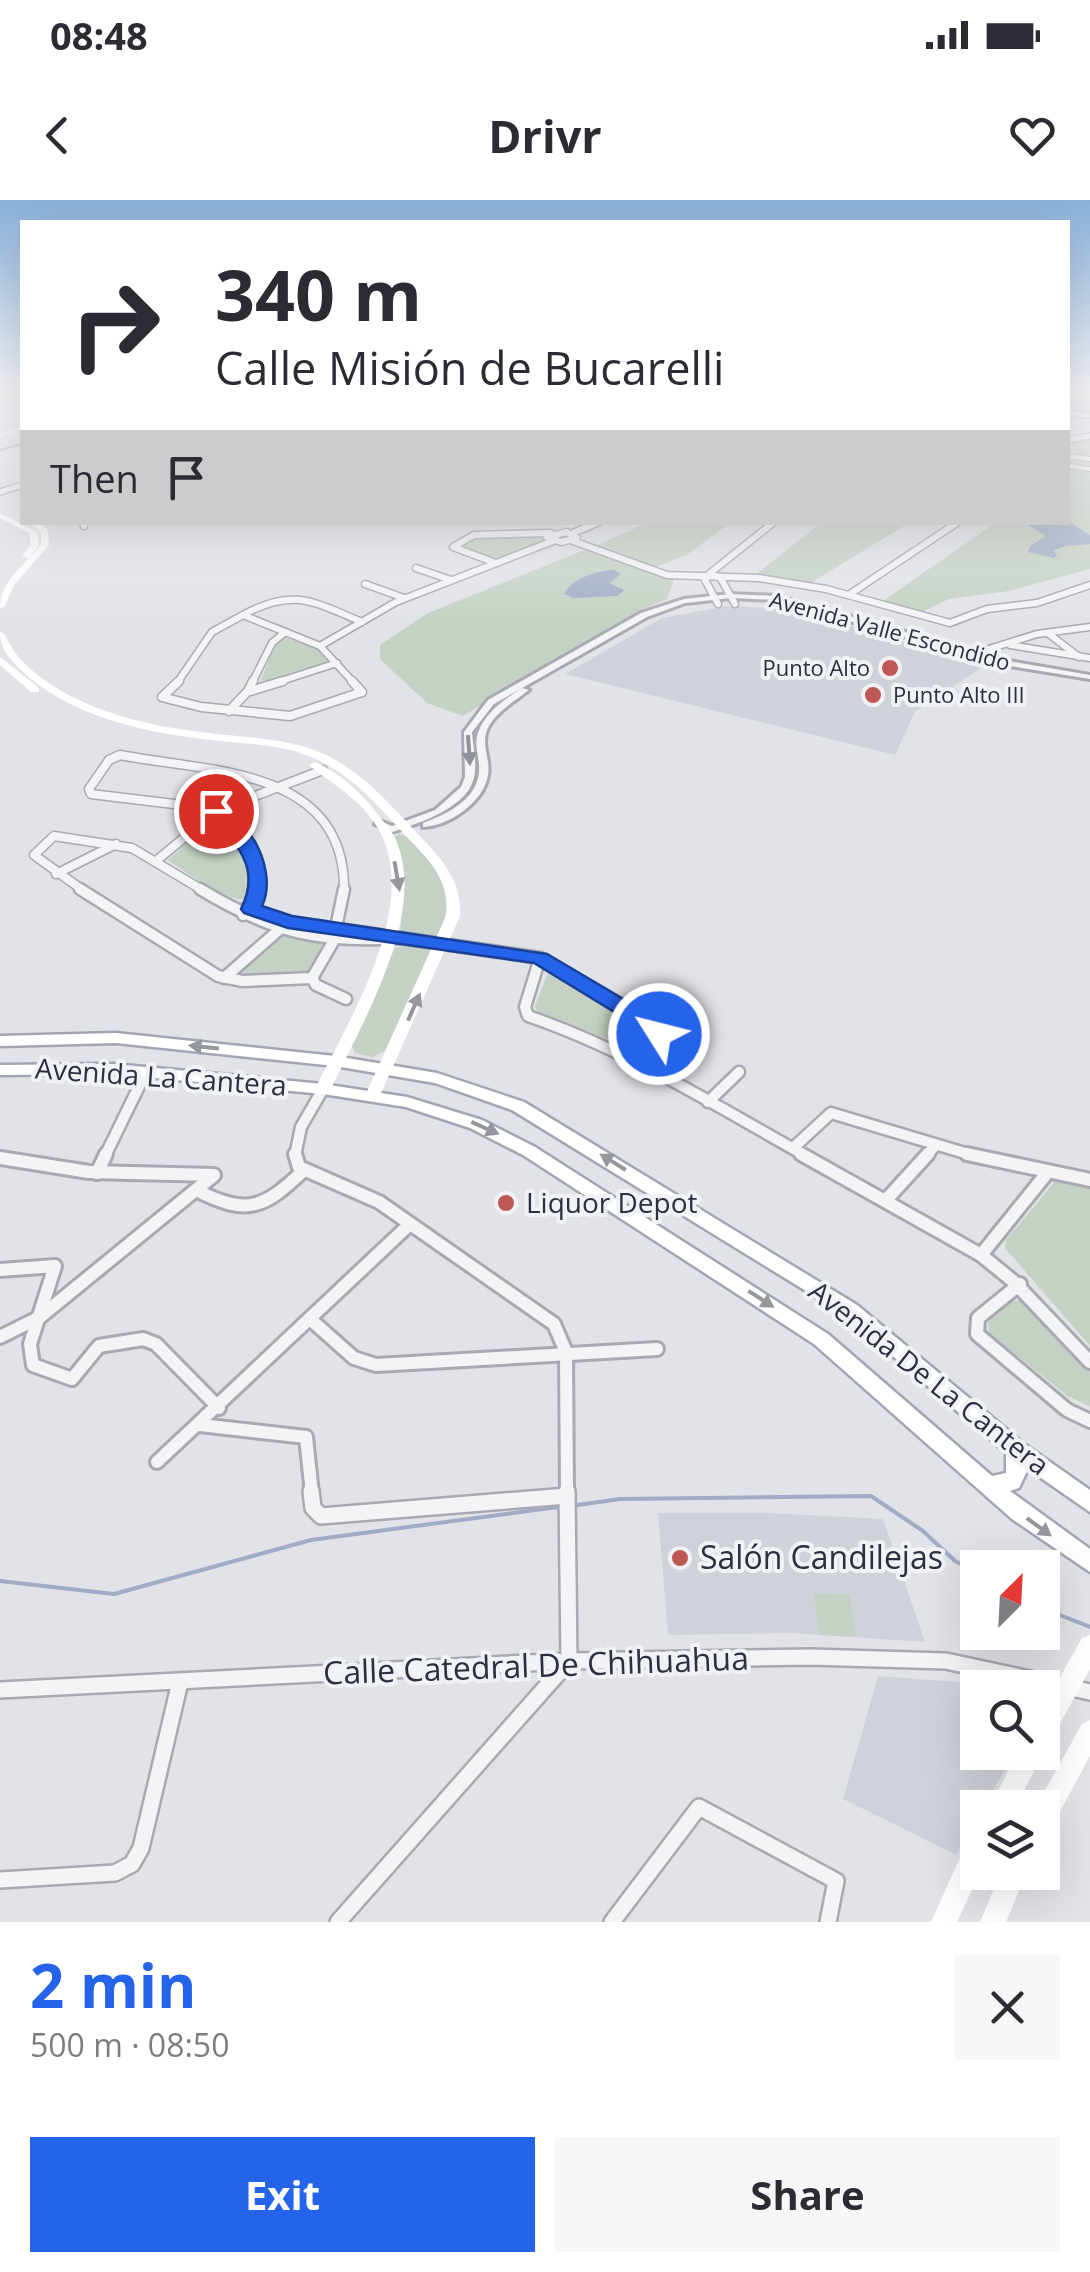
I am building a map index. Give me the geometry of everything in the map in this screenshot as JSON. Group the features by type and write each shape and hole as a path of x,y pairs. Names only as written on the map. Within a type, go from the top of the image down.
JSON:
{"main road":[{"path":"0,582 36,541 30,528 22,525"},
{"path":"0,606 10,584 45,545 45,532 37,525"},
{"path":"2,647 26,685 67,706 143,733 269,750 327,772 355,795 380,824 388,840 400,894 396,938 322,1089"},
{"path":"2,647 35,678 95,708 169,731 304,750 351,776 411,827 445,871 453,888 453,916 373,1096"},
{"path":"67,706 95,708"},
{"name":"Avenida La Cantera","path":"0,1042 116,1038 335,1061"},
{"path":"233,1079 248,1069 249,1052"},
{"name":"Avenida De La Cantera","path":"335,1061 387,1068 462,1086 540,1118 818,1288 886,1338 1016,1449 1090,1502"},
{"name":"Avenida La Cantera","path":"0,1070 68,1067 322,1089"},
{"path":"444,1112 444,1100 462,1086"},
{"name":"Avenida De La Cantera","path":"322,1089 444,1112 530,1151 842,1356 988,1486 1090,1562"},
{"path":"988,1486 1001,1486 1018,1472 1016,1449"},
{"path":"1060,1713 1080,1689 1086,1652"},
{"path":"1058,1790 1090,1732"},
{"path":"944,1922 960,1887"},
{"path":"993,1922 1006,1890"}],"street":[{"path":"0,493 20,488"},
{"path":"573,537 594,525"},
{"path":"707,576 714,566 769,525"},
{"path":"841,592 945,525"},
{"path":"850,594 954,525"},
{"path":"496,563 454,546 474,535 573,537 647,570 841,592 954,623 986,609 1036,603 1090,586"},
{"path":"320,646 405,598 552,537"},
{"path":"416,568 452,580"},
{"path":"707,576 715,600"},
{"path":"720,578 733,600"},
{"path":"365,584 405,598"},
{"path":"241,614 320,646 362,692 294,715 229,711 162,697 186,674 207,636 241,614 298,597 362,622"},
{"name":"Avenida Valle Escondido","path":"388,840 458,810 481,786 482,732 492,715 509,700 655,617 715,600 794,608 1003,668 1090,679"},
{"path":"988,649 1090,627"},
{"path":"229,711 248,692 272,644 285,632"},
{"path":"1048,634 1080,658"},
{"path":"1009,644 1090,658"},
{"path":"248,692 336,663"},
{"path":"247,912 260,890 256,864 236,828 216,813 88,792 116,755 239,770 285,788 320,819 342,863 344,890 334,933 320,972 312,978 224,978 33,858 47,839 62,836 117,844 156,861 234,906 280,930 334,933 396,938 540,958 659,1030 632,1059"},
{"path":"156,861 216,813 327,772"},
{"path":"380,824 392,830 411,827"},
{"path":"56,874 117,844"},
{"path":"247,912 334,933"},
{"path":"224,978 288,922"},
{"path":"540,958 525,1013 632,1059 981,1255 1020,1284 1072,1347 1090,1362"},
{"path":"312,978 316,985 346,999"},
{"path":"97,1173 146,1072"},
{"path":"708,1102 739,1072"},
{"path":"322,1089 296,1139 294,1154 301,1169 366,1195 410,1224 554,1324 566,1352 569,1661 338,1922"},
{"path":"793,1148 831,1113 936,1145 1090,1180"},
{"path":"886,1200 936,1145"},
{"path":"0,1158 97,1173 212,1173 211,1180 198,1191 40,1317 0,1337"},
{"path":"198,1191 234,1208 256,1208 301,1169"},
{"path":"981,1255 1047,1173"},
{"path":"156,1462 200,1425 410,1224"},
{"path":"0,1270 55,1266 29,1358 42,1370 72,1379 99,1346 143,1338 156,1344 218,1408"},
{"path":"1020,1284 978,1318 976,1334 1067,1410 1090,1421"},
{"path":"310,1319 364,1364 657,1349"},
{"path":"200,1425 301,1434 310,1443 314,1512 327,1516 567,1496"},
{"name":"Calle Catedral De Chihuahua","path":"0,1690 569,1661 888,1657 970,1664 1080,1689"},
{"path":"0,1880 115,1873 132,1864 141,1848 180,1682"},
{"path":"612,1922 698,1807 710,1809 836,1881 828,1922"}],"shaded area":[{"name":"Punto Alto","path":"727,606 787,609 819,616 984,666 915,712 895,755 565,674 662,618"},
{"path":"658,1513 883,1519 925,1642 790,1633 668,1635"},
{"path":"878,1676 960,1682 960,1770 1005,1770 993,1790 960,1790 960,1848 956,1855 843,1799"}],"green space":[{"path":"1070,469 1090,469 1090,569 1009,591 949,599 922,612 883,601 992,525 1070,525"},
{"path":"642,525 727,525 688,554 654,568 595,546"},
{"path":"818,525 906,525 809,584 755,575"},
{"path":"542,536 543,542 499,559 458,548 471,537"},
{"path":"587,549 674,579 667,599 643,609 463,716 427,703 380,659 380,645 428,613"},
{"path":"284,637 318,649 329,663 270,681 261,680 275,645"},
{"path":"219,818 247,853 254,897 246,900 224,894 168,860 210,821"},
{"path":"399,834 418,848 443,882 447,908 436,938 400,933 404,890 395,837"},
{"path":"286,933 325,942 311,971 243,975 241,967"},
{"path":"412,944 431,951 385,1051 372,1057 355,1053 351,1044 395,948"},
{"path":"548,973 555,973 655,1031 639,1046 630,1048 537,1011 535,1006"},
{"path":"1056,1180 1090,1188 1090,1346 1005,1248 1006,1240"},
{"path":"1026,1301 1090,1371 1090,1406 1067,1396 989,1333 988,1322 1009,1302"},
{"path":"814,1593 850,1595 856,1637 819,1635"}],"water":[{"path":"1070,523 1090,535 1090,544 1065,546 1053,551 1057,555 1054,558 1028,552 1030,546 1046,536 1028,525"},
{"path":"614,570 621,574 609,583 624,590 618,596 573,598 564,594 585,576"}],"waterway":[{"path":"571,1506 620,1499 871,1496 923,1531 960,1564"},
{"path":"0,1581 114,1594 311,1540 558,1507"},
{"path":"1060,1615 1090,1627"}],"place":[{"name":"Punto Alto","path":"890,668"},
{"name":"Punto Alto III","path":"873,695"},
{"name":"Liquor Depot","path":"506,1203"},
{"name":"Salón Candilejas","path":"680,1558"}],"route":[{"path":"216,811 236,828 256,864 260,890 250,909 288,922 540,958 656,1028 659,1034"}]}
